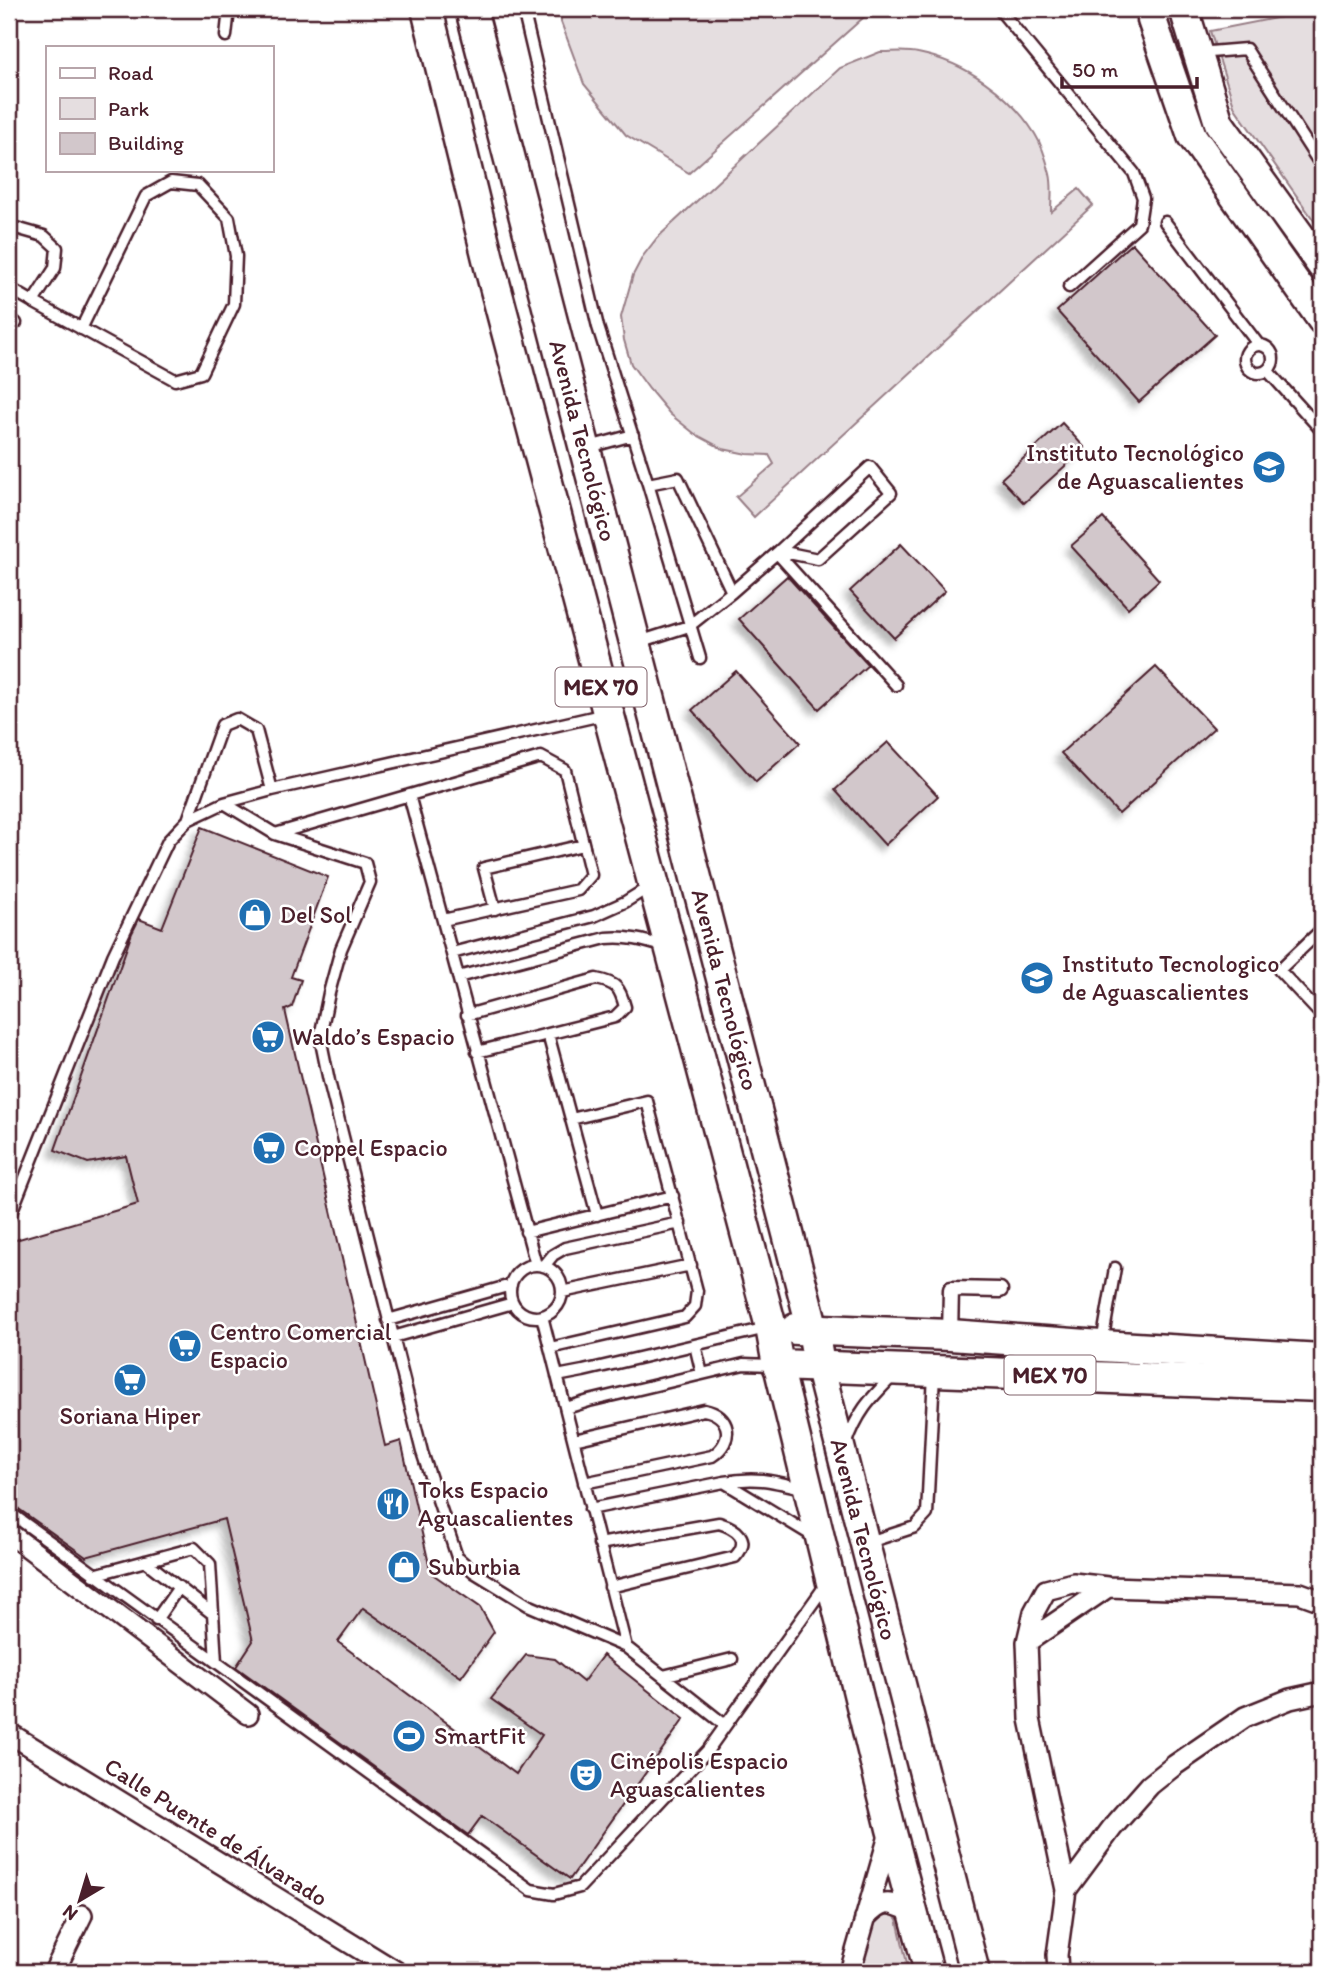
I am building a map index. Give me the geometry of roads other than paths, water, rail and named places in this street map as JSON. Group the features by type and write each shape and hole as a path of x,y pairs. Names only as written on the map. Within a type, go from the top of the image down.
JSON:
{"main road":[{"name":"Avenida Tecnológico","path":"427,9 491,271 771,1327 891,1829 929,1972"},
{"name":"Avenida Tecnológico","path":"471,9 813,1330 842,1458 975,1972"},
{"path":"1151,9 1152,20 1192,136 1322,320"},
{"path":"1184,9 1219,123 1322,266"},
{"name":"MEX 70","path":"771,1327 950,1335 1322,1359"},
{"name":"MEX 70","path":"778,1365 1322,1386"}],"street":[{"path":"950,1335 951,1289 1000,1290"},
{"path":"9,1533 248,1714"},
{"path":"1058,1972 1057,1955 1066,1890 1030,1719 1027,1642 1034,1612 1046,1590 1073,1583 1108,1587 1300,1593 1322,1601"},
{"path":"1027,1642 1108,1587"},
{"path":"1066,1890 1112,1828 1150,1785 1175,1765 1245,1717 1290,1699 1322,1692"},
{"name":"Calle Puente de Álvarado","path":"9,1733 397,1972"},
{"name":"Avenida Tecnológico","path":"850,1972 891,1829"},
{"path":"866,1918 877,1906 885,1903 892,1903 913,1912"},
{"path":"54,1972 82,1915"}],"lane":[{"path":"226,36 229,9"},
{"path":"523,9 598,327 700,658"},
{"path":"999,9 1134,173 1143,198 1139,224 1069,287"},
{"path":"1198,53 1246,49 1322,167"},
{"path":"9,288 81,329 175,380 201,373 234,304 236,256 229,218 198,186 171,182 146,196 81,329"},
{"path":"1165,222 1258,344"},
{"path":"9,226 44,236 57,248 55,268 33,302"},
{"path":"1258,344 1272,351 1274,358 1268,371 1260,374 1247,367 1245,360 1246,352 1258,344"},
{"path":"1268,371 1322,431"},
{"path":"584,448 633,435"},
{"path":"635,643 690,626 778,552 870,467 891,493 818,559 778,552"},
{"path":"648,484 678,478 732,592"},
{"path":"778,552 896,685"},
{"path":"9,1218 113,956 168,841 188,820 224,803 272,790 608,714"},
{"path":"188,820 222,725 237,719 256,730 272,790"},
{"path":"275,834 541,757 565,770 590,875 578,890 443,920"},
{"path":"409,795 526,1232 540,1266"},
{"path":"224,803 275,834 365,863 370,882 341,949 320,1037 422,1451 457,1557 474,1572 528,1605 626,1647 725,1725"},
{"path":"495,909 484,868 583,845"},
{"path":"452,953 594,916 625,902 653,884"},
{"path":"1322,936 1319,932 1279,970 1322,1016"},
{"path":"458,977 606,938 625,936 670,949"},
{"path":"467,1015 596,979 609,982 621,991 625,1007 615,1017 477,1052"},
{"path":"548,1034 597,1215"},
{"path":"550,1348 685,1317 695,1306 697,1291 647,1101 571,1119"},
{"path":"526,1232 673,1196"},
{"path":"540,1266 565,1248 680,1223"},
{"path":"562,1292 691,1265"},
{"path":"527,1266 540,1266 558,1276 562,1292 556,1307 542,1316 525,1315 513,1303 511,1285 519,1271 527,1266"},
{"path":"1101,1346 1115,1268"},
{"path":"388,1320 511,1285"},
{"path":"393,1337 513,1303"},
{"path":"542,1316 626,1647"},
{"path":"556,1376 771,1327"},
{"path":"695,1345 702,1374"},
{"path":"566,1408 744,1364 778,1365"},
{"path":"842,1458 853,1426 866,1403 900,1368"},
{"path":"864,1544 915,1527 927,1514 934,1370"},
{"path":"574,1440 704,1410 714,1412 723,1420 727,1429 727,1442 712,1456 584,1483"},
{"path":"590,1508 746,1478 768,1480 809,1490"},
{"path":"724,1482 821,1540"},
{"path":"9,1512 531,1890 554,1894 580,1887 708,1750 830,1578"},
{"path":"600,1544 719,1523 740,1533 742,1543 736,1557 610,1587"},
{"path":"94,1575 194,1548 210,1564 216,1662"},
{"path":"145,1561 213,1614"},
{"path":"156,1620 179,1587"},
{"path":"663,1676 732,1659"}],"place":[{"name":"Instituto Tecnológico de Aguascalientes","path":"1269,467"},
{"name":"Del Sol","path":"255,915"},
{"name":"Instituto Tecnologico de Aguascalientes","path":"1037,978"},
{"name":"Waldo’s Espacio","path":"268,1037"},
{"name":"Coppel Espacio","path":"269,1148"},
{"name":"Centro Comercial Espacio","path":"185,1346"},
{"name":"Soriana Hiper","path":"130,1380"},
{"name":"Toks Espacio Aguascalientes","path":"393,1504"},
{"name":"Suburbia","path":"404,1567"},
{"name":"SmartFit","path":"409,1736"},
{"name":"Cinépolis Espacio Aguascalientes","path":"586,1775"}]}
